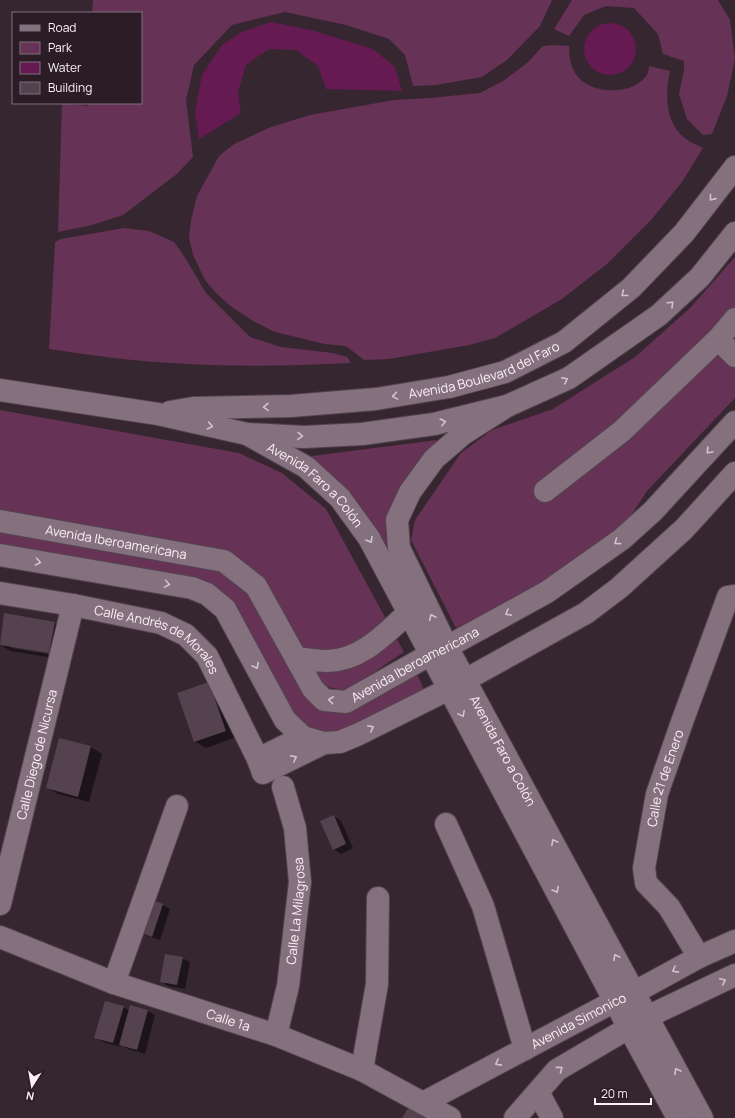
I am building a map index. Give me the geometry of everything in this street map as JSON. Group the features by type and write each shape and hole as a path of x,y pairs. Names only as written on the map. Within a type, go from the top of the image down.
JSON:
{"street":[{"name":"Avenida Boulevard del Faro","path":"158,414 193,408 291,406 376,399 448,387 505,372 564,342 631,288 684,233 735,167"},
{"name":"Avenida Boulevard del Faro","path":"0,390 158,414 247,434 304,437 362,434 434,424 506,406 570,378 659,315 700,276 735,233"},
{"path":"544,491 622,431 718,338 735,319"},
{"path":"718,338 735,356"},
{"name":"Avenida Faro a Colón","path":"506,406 463,434 434,459 410,492 397,520 398,548 439,650 615,1001 678,1118"},
{"name":"Avenida Iberoamericana","path":"0,521 224,561 256,586 313,689 324,700 346,702 547,592 622,539 653,511 735,422"},
{"name":"Avenida Faro a Colón","path":"247,434 306,468 340,498 369,538 408,612 439,650"},
{"path":"261,766 324,743 340,742 358,734 457,685 586,613 619,588 684,529 735,473"},
{"path":"0,555 192,588 206,594 225,609 285,720 303,737 324,743"},
{"name":"Calle Andrés de Morales","path":"0,593 72,605 160,623 186,635 207,656 261,766"},
{"name":"Calle 21 de Enero","path":"699,957 669,908 646,883 644,868 657,794 728,597 735,596"},
{"name":"Calle Diego de Nicursa","path":"0,904 72,605"},
{"path":"296,658 327,661 342,660 358,653 372,644 408,612"},
{"name":"Avenida Faro a Colón","path":"457,685 635,992 702,1118"},
{"path":"261,766 303,737"},
{"name":"Calle La Milagrosa","path":"276,1035 288,986 300,882 295,828 283,787"},
{"path":"114,983 177,806"},
{"path":"446,824 483,906 525,1049"},
{"path":"362,1070 377,984 378,898"},
{"name":"Calle 1a","path":"0,937 114,983 276,1035 362,1070 450,1118"},
{"name":"Avenida Simonico","path":"423,1102 615,1001 635,992 699,957 735,941"},
{"path":"515,1118 558,1070 647,1017 735,975"},
{"path":"538,1092 552,1118"}],"green space":[{"path":"93,0 552,0 540,26 507,60 482,77 436,85 413,86 405,55 389,39 346,25 285,12 232,25 194,65 186,100 193,157 177,174 123,215 92,225 58,232 62,104 88,106 88,104 142,104 142,12 92,12"},
{"path":"572,0 718,0 730,20 735,59 727,96 712,134 703,135 687,119 679,94 684,70 684,61 663,54 658,34 634,8 606,6 584,15 569,36 554,29"},
{"path":"543,46 569,46 570,59 574,71 580,79 588,85 598,89 620,90 631,87 640,82 647,75 649,66 670,71 667,99 670,117 679,133 690,142 703,148 682,182 652,219 608,263 562,299 495,338 469,345 389,359 364,360 346,346 325,344 275,332 253,321 229,305 205,280 193,255 189,238 191,220 197,196 219,156 234,144 271,127 310,115 394,100 480,93 503,81 527,63"},
{"path":"124,228 149,231 174,242 206,293 250,337 281,347 333,353 347,357 351,363 261,366 193,364 95,356 49,349 55,242 61,239"},
{"path":"735,257 735,398 647,491 625,525 538,589 456,628 411,540 415,520 461,453 492,430 553,409 635,357 690,308"},
{"path":"0,410 239,453 282,473 326,509 404,652 346,691 323,686 260,578 0,513"},
{"path":"437,440 406,488 396,571 304,457"},
{"path":"0,526 227,569 250,589 323,706 416,671 426,695 341,737 305,733 227,605 0,551"}],"water":[{"path":"271,22 311,30 373,49 395,67 402,91 326,89 318,66 296,50 269,49 246,65 238,92 241,113 199,139 195,112 202,75 222,45 242,32"},
{"path":"605,23 615,23 629,30 636,44 636,54 629,68 615,75 605,75 595,71 588,64 584,54 584,44 588,34 595,27"}],"building":[{"path":"4,613 55,622 49,653 0,645"},
{"path":"209,682 226,731 194,742 177,693"},
{"path":"59,738 91,746 78,797 46,788"},
{"path":"334,815 346,844 333,850 320,821"},
{"path":"149,899 163,904 152,937 138,932"},
{"path":"165,954 183,957 177,985 160,982"},
{"path":"105,1001 124,1006 113,1043 94,1038"},
{"path":"130,1005 148,1010 137,1050 119,1045"},
{"path":"410,1105 426,1115 425,1118 402,1118"}]}
